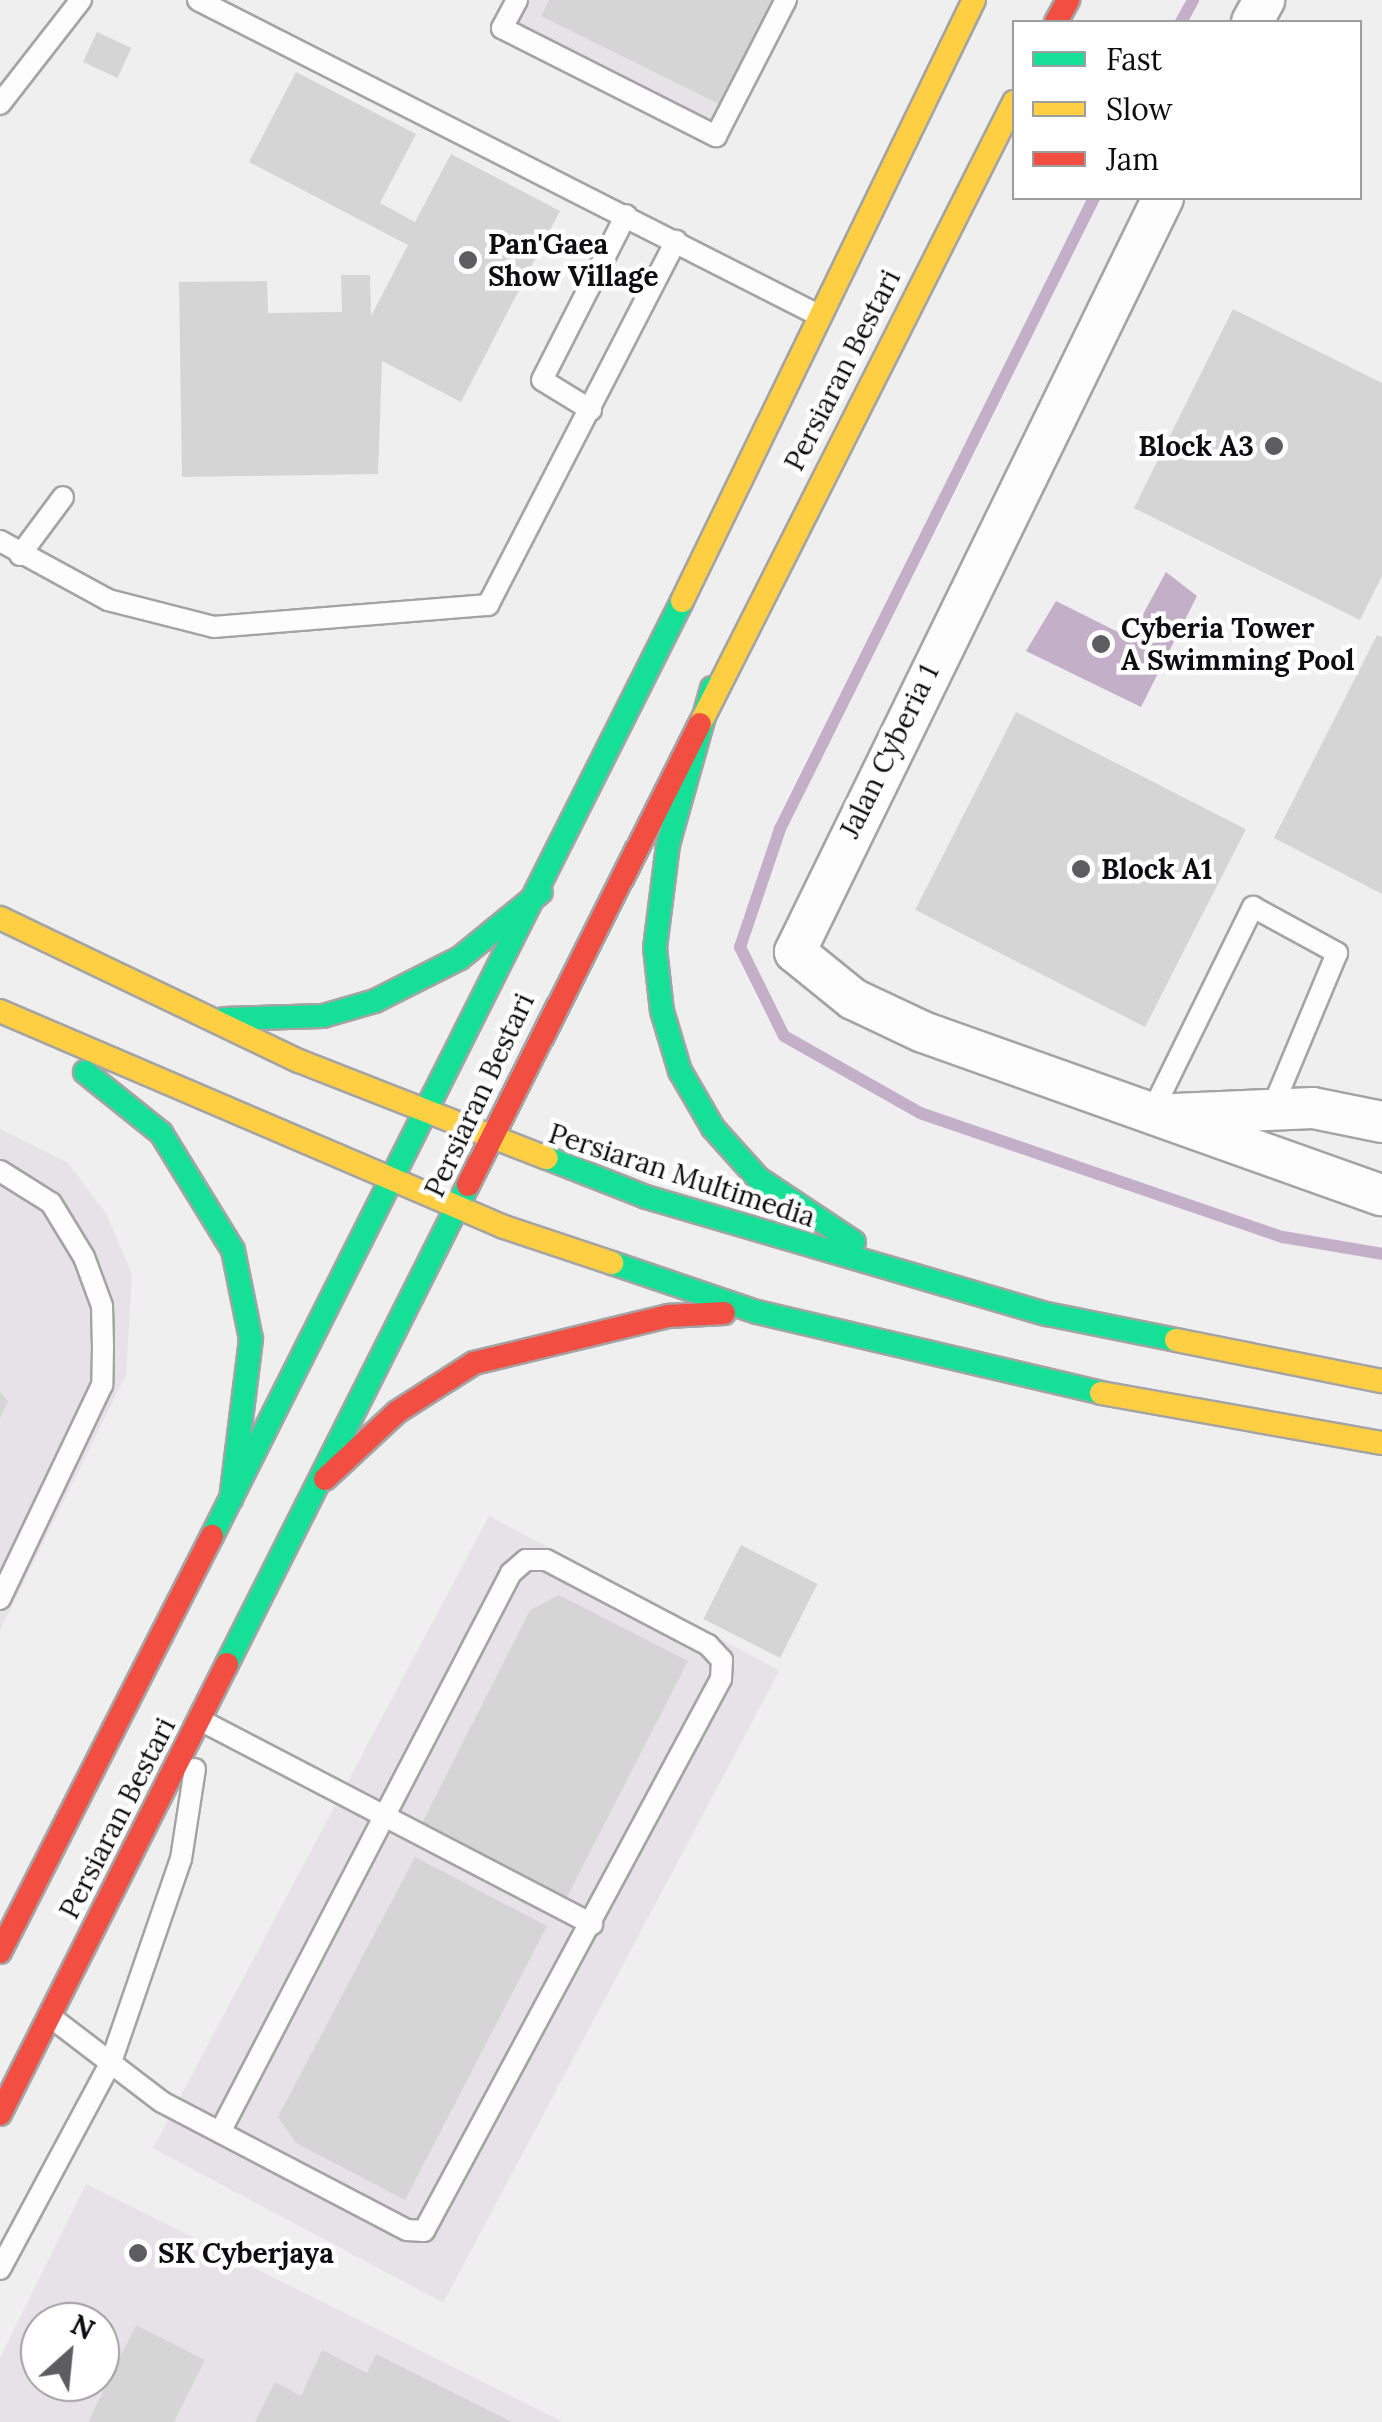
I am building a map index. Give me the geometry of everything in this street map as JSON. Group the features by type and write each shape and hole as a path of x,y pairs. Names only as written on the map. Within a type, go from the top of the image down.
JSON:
{"main road":[{"name":"Persiaran Bestari","path":"0,1952 541,892 818,314 974,0"},
{"name":"Persiaran Bestari","path":"0,2114 325,1479 712,688 1012,106"},
{"path":"712,688 668,845 655,948 680,1070 713,1128 760,1179 877,1254 979,1295"},
{"path":"201,1018 323,1016 376,1001 460,958 541,892"},
{"name":"Persiaran Multimedia","path":"0,918 201,1018 488,1141 979,1295 1214,1352 1382,1381"},
{"path":"9,1015 458,1208 757,1312 1030,1380 1382,1443"},
{"path":"9,1015 161,1133 233,1250 251,1338 231,1499"},
{"path":"325,1479 397,1412 474,1363 669,1316 757,1312"},
{"path":"14,2016 48,2016"}],"street":[{"name":"Jalan Cyberia 1","path":"1162,200 796,952 854,999 923,1032 1382,1195"},
{"name":"Jalan Cyberia 1","path":"1152,1114 1364,1113 1382,1122"}],"lane":[{"path":"0,104 81,0"},
{"path":"198,0 818,314"},
{"path":"517,0 502,28 716,136 786,0"},
{"path":"591,410 542,380 626,215"},
{"path":"0,541 150,617 214,626 474,611 502,588 676,241"},
{"path":"20,554 64,496"},
{"path":"1152,1114 1253,908 1337,953 1271,1111"},
{"path":"0,1172 51,1204 84,1257 102,1332 102,1384 0,1599"},
{"path":"48,2016 220,2132 424,2231 722,1679 722,1660 708,1645 546,1560 526,1560 384,1812 220,2132"},
{"path":"0,2269 111,2062 182,1860 202,1718 592,1924"}],"shaded area":[{"path":"525,0 774,0 712,122 513,23"},
{"name":"Cyberia Tower A Swimming Pool","path":"1166,572 1197,596 1141,707 1026,651 1056,601 1130,638"},
{"path":"0,1129 68,1163 107,1215 132,1275 126,1375 0,1630"},
{"path":"489,1516 779,1670 443,2303 153,2148"},
{"name":"SK Cyberjaya","path":"86,2184 563,2422 0,2422 0,2358 20,2318 20,2402 120,2402 120,2302 28,2302"}],"building":[{"path":"549,0 773,0 721,105 541,16"},
{"path":"97,32 131,48 117,78 83,62"},
{"name":"Pan'Gaea Show Village","path":"296,72 416,134 380,203 415,222 451,154 560,211 461,402 382,361 378,474 182,477 179,282 267,281 268,313 342,312 341,275 370,275 371,316 408,245 249,162"},
{"name":"Block A3","path":"1233,309 1382,383 1382,576 1360,620 1134,508"},
{"path":"1377,635 1382,637 1382,894 1274,838"},
{"name":"Block A1","path":"1016,712 1246,829 1145,1027 915,910"},
{"path":"0,1391 8,1402 0,1418"},
{"path":"741,1545 818,1584 780,1658 703,1619"},
{"path":"559,1595 688,1661 564,1903 419,1829 530,1610"},
{"path":"415,1857 547,1926 405,2200 296,2143 278,2117"},
{"path":"136,2325 205,2360 174,2422 88,2422 98,2402 120,2402 120,2357"},
{"path":"322,2350 367,2373 376,2354 512,2422 255,2422 275,2382 301,2396"}],"waterway":[{"path":"1182,20 1193,0"},
{"path":"1093,200 780,829 740,947 784,1036 920,1113 1283,1237 1382,1254"}],"traffic: fast":[{"path":"212,1536 682,601"},
{"path":"712,688 668,845 655,948 662,1011 680,1071 713,1128 759,1179 854,1242"},
{"path":"224,1019 323,1016 375,1001 460,958 541,892"},
{"path":"85,1072 161,1133 233,1250 251,1339 231,1499"},
{"path":"547,1158 646,1197 1047,1314 1176,1340"},
{"path":"227,1664 468,1185"},
{"path":"612,1263 757,1312 1101,1393"}],"traffic: slow":[{"path":"682,601 974,0"},
{"path":"700,724 1012,106"},
{"path":"0,918 299,1061 547,1158"},
{"path":"0,1011 504,1227 612,1263"},
{"path":"1176,1340 1382,1381"},
{"path":"1101,1393 1382,1443"}],"traffic: jam":[{"path":"1057,20 1068,0"},
{"path":"468,1185 700,724"},
{"path":"325,1479 397,1412 474,1363 669,1316 724,1313"},
{"path":"0,1952 212,1536"},
{"path":"0,2114 227,1664"}],"place":[{"name":"Pan'Gaea Show Village","path":"468,260"},
{"name":"Block A3","path":"1274,446"},
{"name":"Cyberia Tower A Swimming Pool","path":"1101,644"},
{"name":"Block A1","path":"1081,869"},
{"name":"SK Cyberjaya","path":"138,2253"}]}
